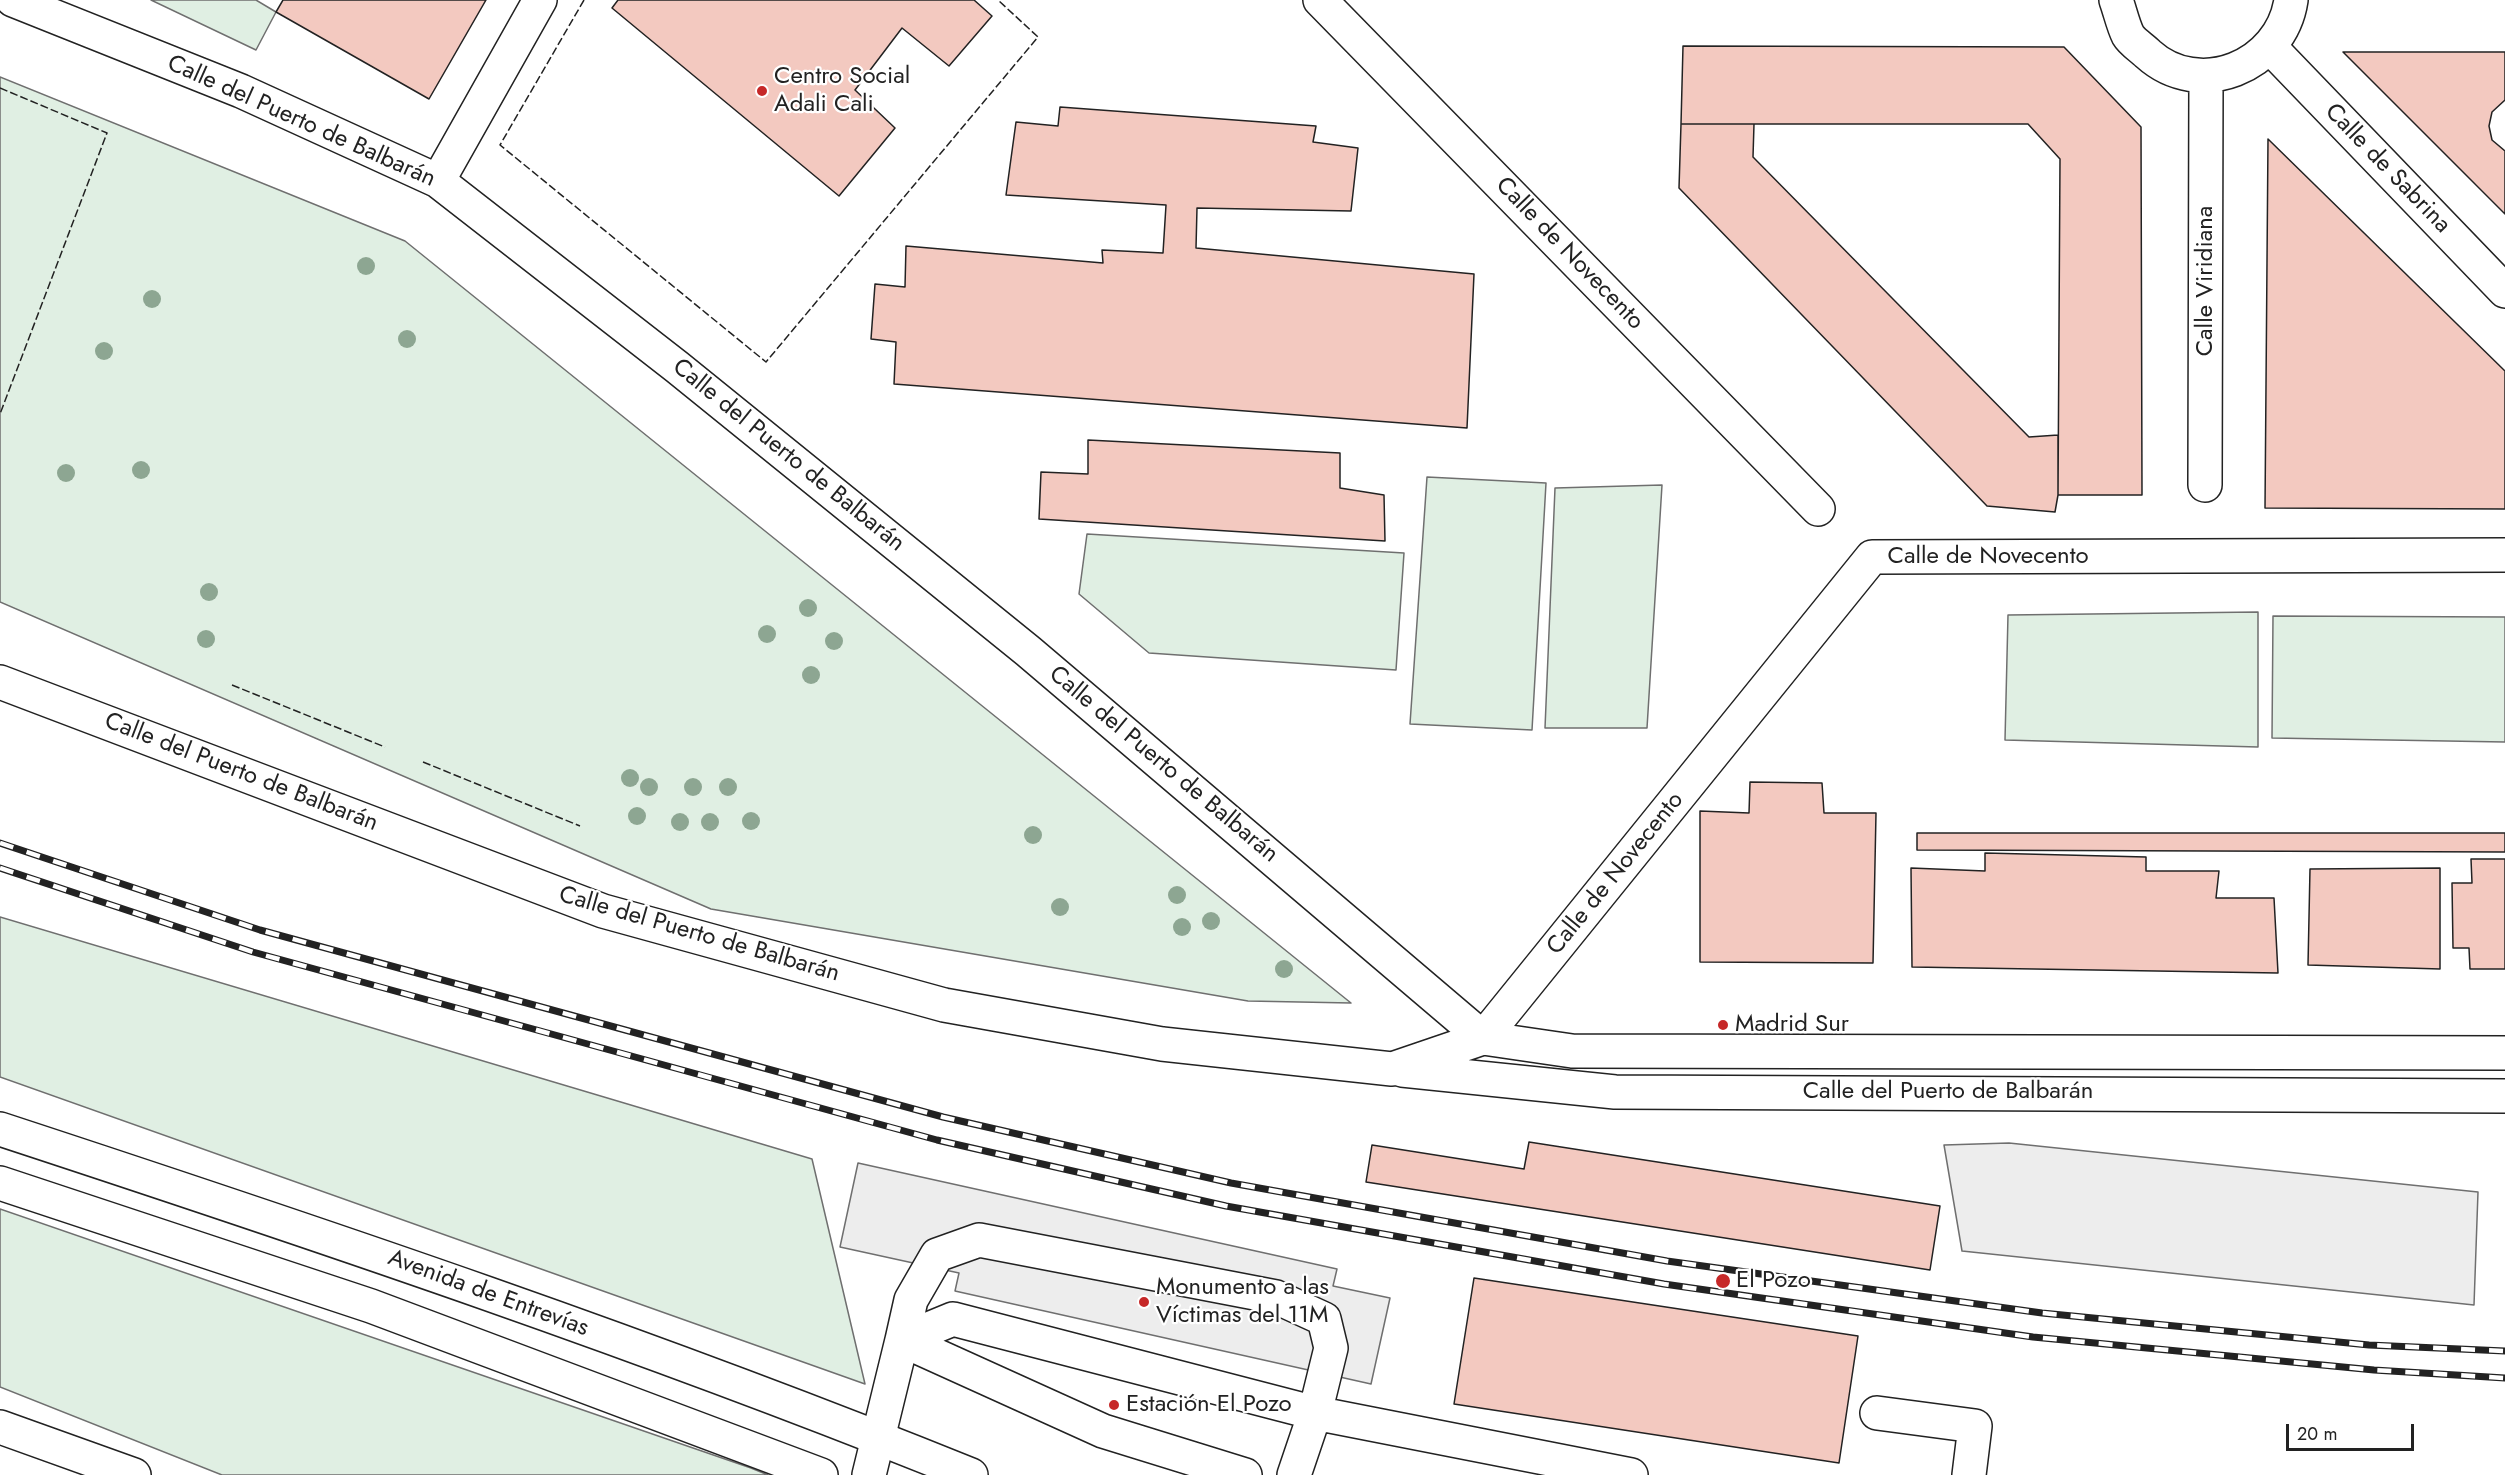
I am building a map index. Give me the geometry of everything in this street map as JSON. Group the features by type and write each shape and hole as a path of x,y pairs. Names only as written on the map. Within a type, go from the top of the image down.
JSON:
{"street":[{"name":"Calle del Puerto de Balbarán","path":"13,0 241,91 438,181 677,367 1028,651 1483,1038"},
{"path":"438,181 540,0"},
{"name":"Calle de Novecento","path":"1320,0 1818,509"},
{"path":"2116,0 2129,36 2162,66 2206,76 2241,69 2270,47 2288,18 2291,0"},
{"name":"Calle de Sabrina","path":"2270,47 2505,291"},
{"name":"Calle Viridiana","path":"2205,486 2206,76"},
{"name":"Calle de Novecento","path":"1483,1038 1872,557 2505,555"},
{"name":"Calle del Puerto de Balbarán","path":"0,682 615,914 944,1005 1162,1044 1616,1092 2505,1096"},
{"name":"Calle del Puerto de Balbarán","path":"1392,1069 1483,1038 1572,1051 2505,1053"},
{"name":"Avenida de Entrevías","path":"0,1129 375,1252 879,1438 971,1475"},
{"path":"0,1183 371,1306 822,1475"},
{"path":"868,1475 879,1438 911,1300 937,1255 979,1240 1276,1297 1324,1319 1331,1348 1315,1413 1294,1475"},
{"path":"902,1340 953,1319 1315,1413 1631,1475"},
{"path":"902,1340 1103,1431 1245,1475"},
{"path":"1877,1413 1975,1426 1969,1475"},
{"path":"1,1430 134,1475"}],"green space":[{"path":"151,0 256,0 276,12 256,50"},
{"path":"0,77 405,241 1351,1003 1248,1001 711,909 0,602"},
{"path":"1427,477 1546,483 1532,730 1410,724"},
{"path":"1662,485 1647,728 1545,728 1555,488"},
{"path":"1087,534 1404,553 1396,670 1149,653 1079,594"},
{"path":"2258,612 2258,747 2005,740 2008,615"},
{"path":"2273,616 2505,617 2505,742 2272,738"},
{"path":"0,917 812,1159 865,1384 0,1077"},
{"path":"0,1209 768,1475 222,1475 0,1387"}],"shaded area":[{"path":"2009,1143 2478,1192 2474,1305 1962,1251 1944,1145"},
{"path":"858,1163 1337,1269 1333,1286 1390,1298 1371,1384 955,1291 959,1273 840,1247"}],"building":[{"path":"283,0 486,0 429,99 276,12"},
{"path":"618,0 974,0 992,16 949,66 902,28 855,90 895,128 839,196 612,8"},
{"path":"1683,46 2064,47 2141,127 2142,495 2058,495 2060,159 2028,124 1681,124"},
{"path":"2343,52 2505,52 2505,100 2492,112 2489,126 2492,140 2505,151 2505,214"},
{"path":"1060,107 1316,126 1313,142 1358,148 1351,211 1197,208 1196,248 1474,274 1467,428 894,384 896,342 871,339 875,284 905,287 906,246 1103,263 1102,250 1163,253 1166,205 1006,195 1016,122 1058,126"},
{"path":"1681,124 1754,124 1753,157 2029,437 2058,435 2058,495 2055,512 1987,506 1679,188"},
{"path":"2268,139 2505,371 2505,509 2265,508"},
{"path":"1088,440 1340,453 1340,488 1384,495 1385,541 1039,519 1041,472 1088,474"},
{"path":"1750,782 1822,783 1824,813 1876,813 1873,963 1700,962 1700,811 1749,813"},
{"path":"1917,833 2505,833 2505,852 1917,850"},
{"path":"1985,853 2146,857 2146,871 2219,871 2216,898 2274,898 2278,973 1912,967 1911,868 1985,871"},
{"path":"2471,859 2505,859 2505,969 2470,969 2469,948 2453,948 2452,883 2472,883"},
{"path":"2440,868 2440,969 2308,965 2310,869"},
{"path":"1529,1142 1940,1206 1930,1270 1366,1182 1372,1145 1524,1169"},
{"path":"1474,1278 1858,1336 1839,1463 1454,1404"}],"railway":[{"path":"0,843 260,930 943,1117 1231,1183 1667,1261 2042,1313 2369,1345 2505,1351"},
{"path":"0,868 253,952 937,1140 1226,1206 1664,1284 2033,1337 2374,1370 2505,1378"}],"fence":[{"path":"584,0 500,145 766,362 1038,37 998,0"},
{"path":"0,88 107,133 0,414"},
{"path":"232,685 385,747"},
{"path":"423,762 580,826"}],"place":[{"name":"Centro Social Adali Cali","path":"762,91"},
{"name":"Madrid Sur","path":"1723,1025"},
{"name":"El Pozo","path":"1723,1281"},
{"name":"Monumento a las Víctimas del 11M","path":"1144,1302"},
{"name":"Estación El Pozo","path":"1114,1405"}]}
